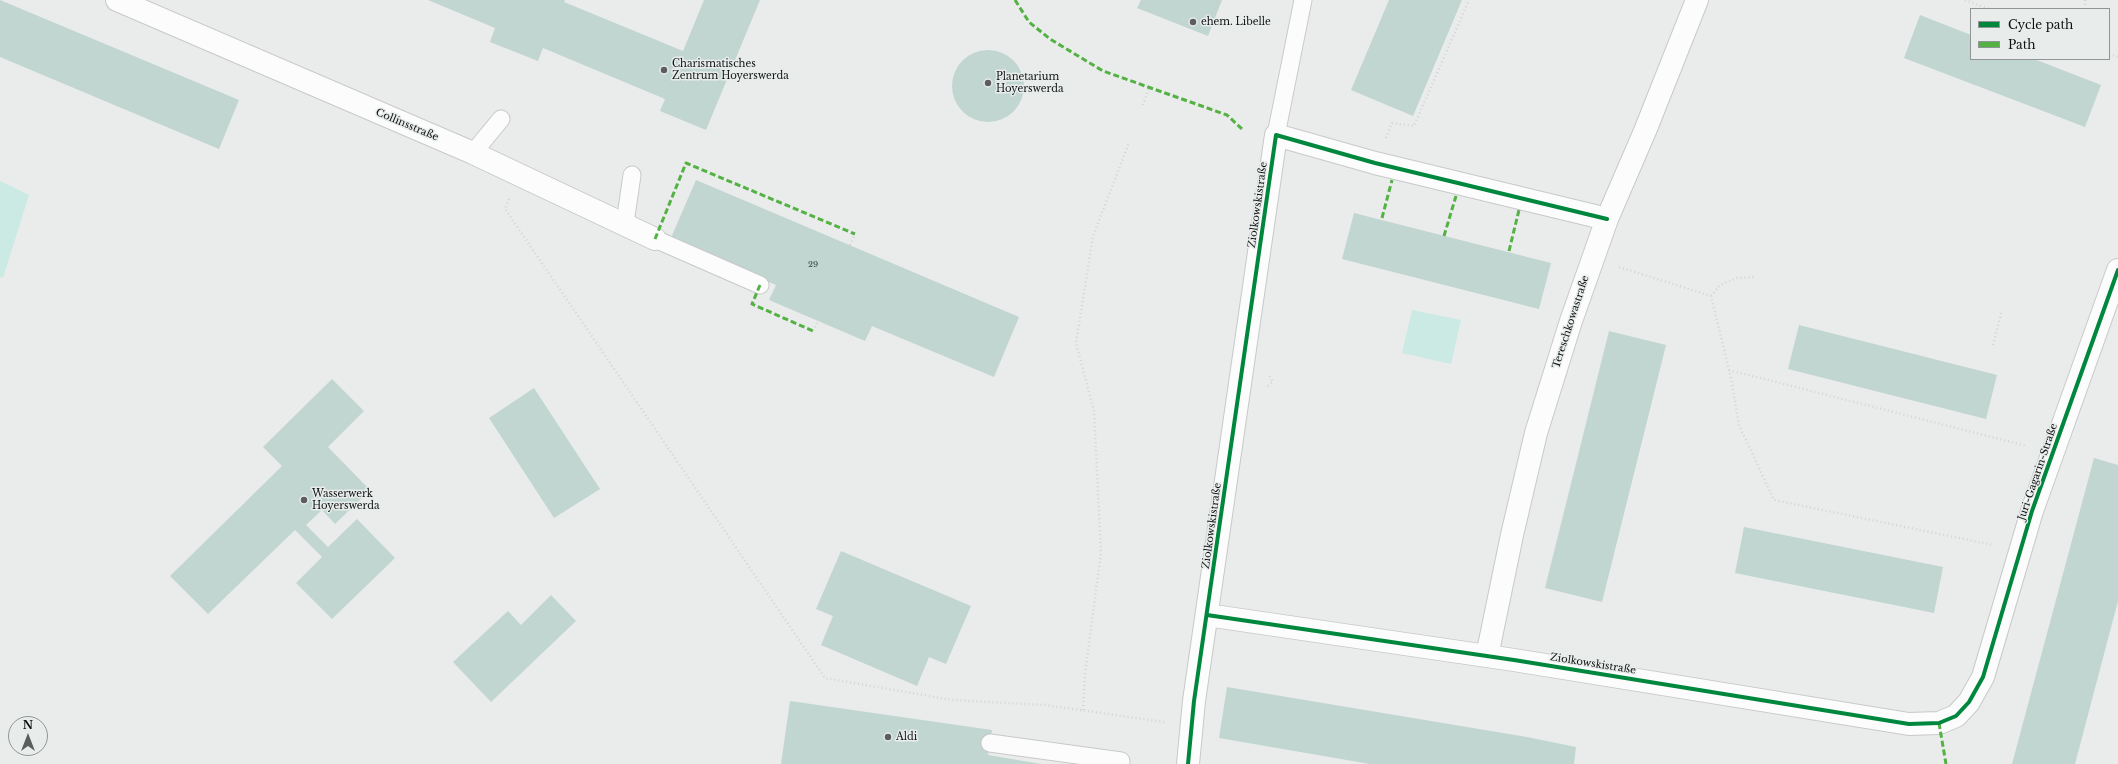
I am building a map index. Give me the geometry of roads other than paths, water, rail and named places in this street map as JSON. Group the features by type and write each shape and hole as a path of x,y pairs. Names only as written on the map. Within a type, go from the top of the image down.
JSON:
{"street":[{"name":"Collinsstraße","path":"117,0 160,8 625,223 654,239"},
{"name":"Tereschkowastraße","path":"1487,656 1512,535 1536,433 1606,219 1644,131 1697,0"},
{"path":"1276,135 1376,163 1606,219"},
{"name":"Ziolkowskistraße","path":"1188,764 1207,615 1276,135"},
{"name":"Juri-Gagarin-Straße","path":"1969,702 1983,677 2020,551 2052,453 2118,270"},
{"name":"Ziolkowskistraße","path":"1207,615 1487,656 1910,724 1939,723 1956,716 1969,702"}],"lane":[{"path":"1276,135 1304,0"},
{"path":"473,153 501,119"},
{"path":"625,223 632,175"},
{"path":"654,239 760,285"},
{"path":"990,743 1121,761"}],"place":[{"name":"ehem. Libelle","path":"1193,22"},
{"name":"Charismatisches Zentrum Hoyerswerda","path":"664,70"},
{"name":"Planetarium Hoyerswerda","path":"988,83"},
{"name":"Wasserwerk Hoyerswerda","path":"304,500"},
{"name":"Aldi","path":"888,737"}]}
